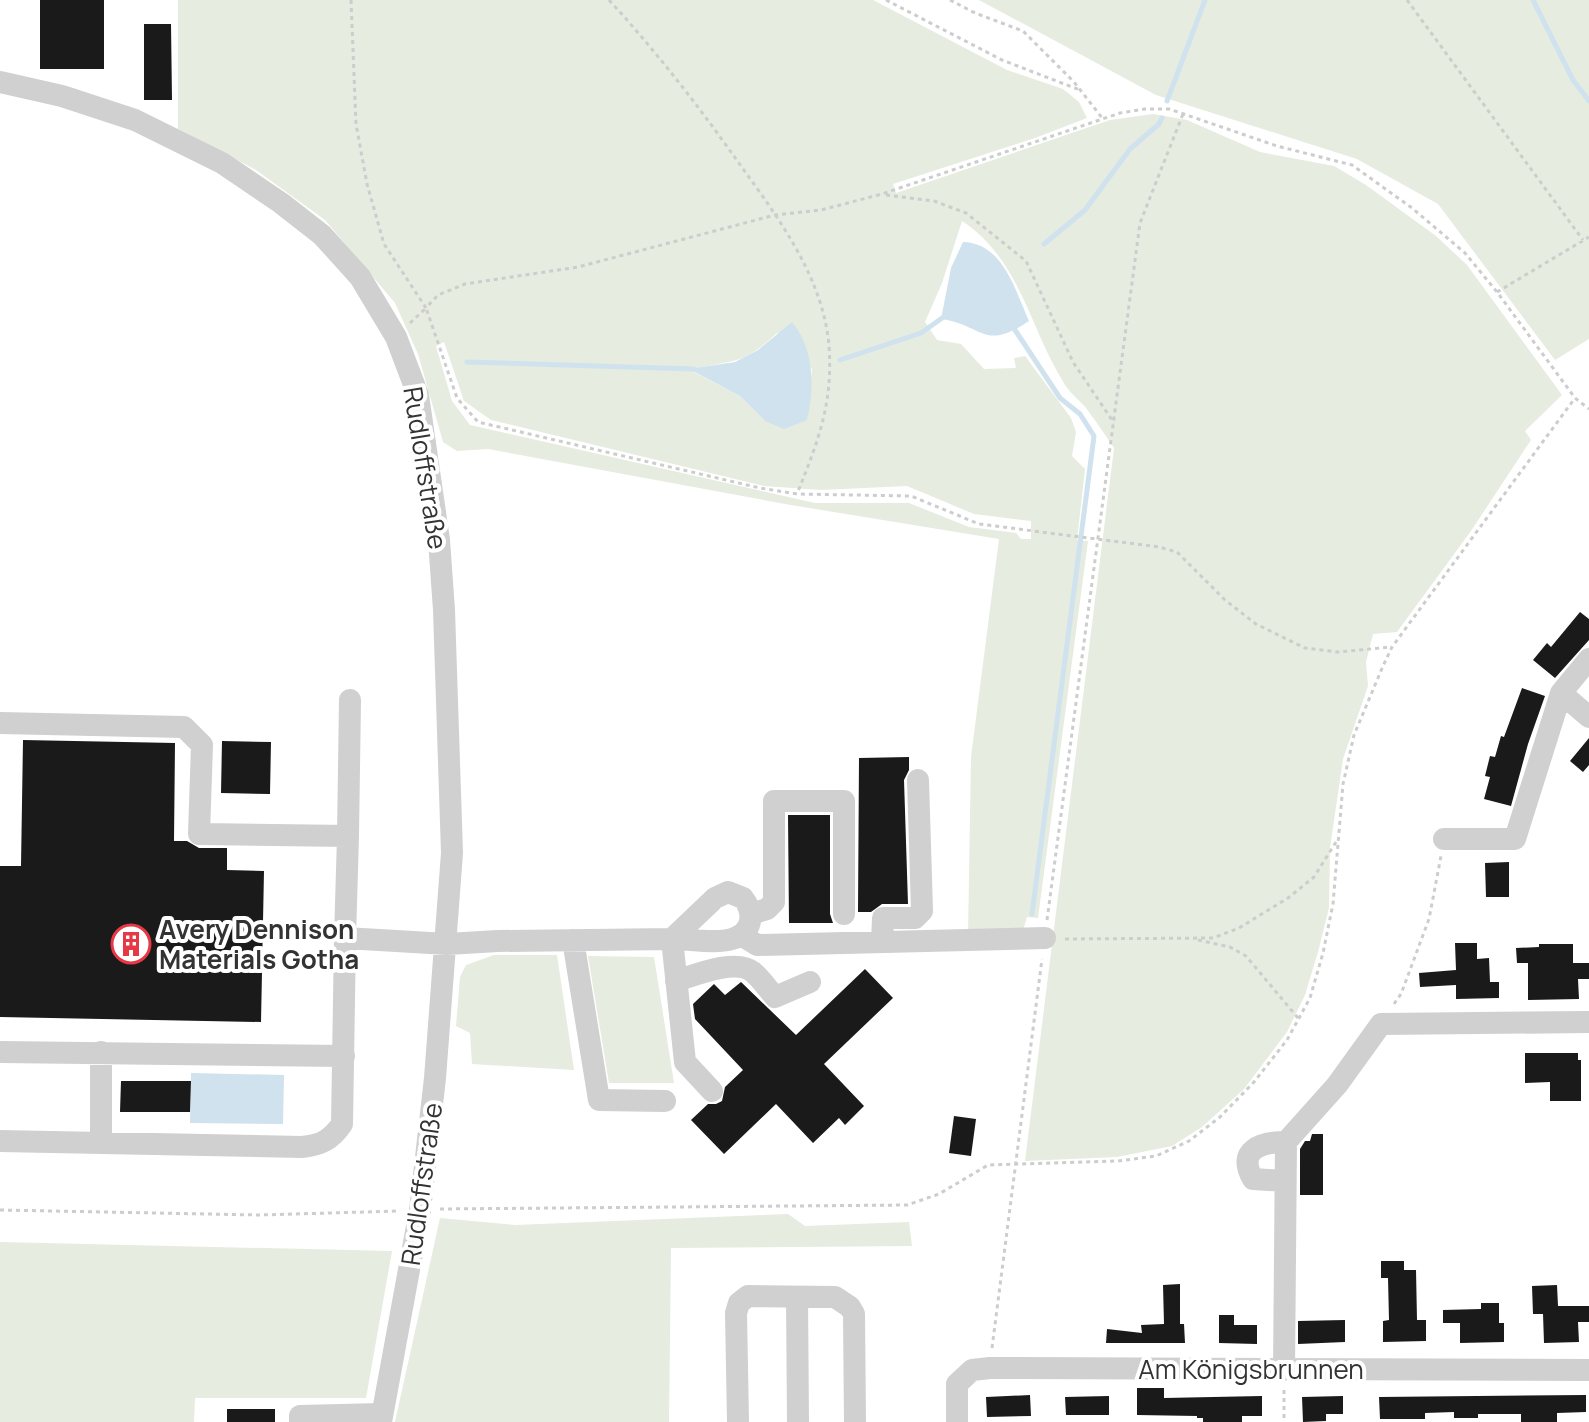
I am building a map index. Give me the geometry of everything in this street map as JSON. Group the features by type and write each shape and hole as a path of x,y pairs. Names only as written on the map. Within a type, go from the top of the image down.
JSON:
{"street":[{"name":"Rudloffstraße","path":"0,82 62,96 135,120 174,137 234,170 312,227 341,255 373,296 396,337 418,395 439,540 447,655 452,853 447,944 413,1210 382,1418"},
{"path":"1444,839 1515,839 1561,693 1589,659"},
{"path":"1561,693 1589,717"},
{"path":"0,1141 302,1147 320,1145 333,1136 342,1124 350,700"},
{"path":"0,723 184,727 202,745 199,834 348,836"},
{"path":"882,942 883,918 915,918 922,911 918,780"},
{"path":"751,914 767,909 774,902 774,801 844,801 844,914"},
{"path":"345,938 447,944 726,940 741,935 751,923 751,914 743,898 728,892 721,894 672,939"},
{"path":"741,935 757,945 1045,938"},
{"path":"672,939 685,1062 712,1091"},
{"path":"573,940 599,1100 665,1101"},
{"path":"676,981 715,969 743,966 752,971 775,997 810,982"},
{"path":"1284,1370 1286,1142 1337,1085 1381,1024 1589,1022"},
{"path":"0,1052 344,1056"},
{"path":"101,1052 101,1143"},
{"path":"1285,1181 1253,1179 1247,1169 1248,1157 1253,1149 1263,1144 1286,1142"},
{"path":"738,1422 736,1313 739,1303 748,1296 835,1297 844,1302 854,1314 855,1422"},
{"path":"797,1297 798,1422"},
{"name":"Am Königsbrunnen","path":"957,1422 957,1384 972,1370 990,1368 1589,1370"},
{"path":"300,1422 300,1416 382,1418"}],"path":[{"path":"351,0 356,124 367,184 384,244 426,308 457,398 478,422 760,488 797,494 911,496 979,524 1159,547 1177,552 1225,600 1256,624 1305,648 1338,652 1392,647"},
{"path":"609,0 694,101 775,215 796,248 817,296 828,343 830,374 826,417 797,494"},
{"path":"886,0 1002,60 1080,90"},
{"path":"950,0 1023,31 1080,90 1103,119"},
{"path":"1407,0 1583,240"},
{"path":"396,337 438,295 465,284 578,267 775,215 821,210 882,194 1103,119 1145,109 1169,109 1277,146 1352,165 1412,208 1465,253 1575,398 1589,409"},
{"path":"990,1368 1014,1166 1140,223 1183,113"},
{"path":"882,194 934,201 966,213 1026,261 1073,362 1114,423"},
{"path":"1497,292 1589,237"},
{"path":"0,1210 259,1215 413,1210 907,1205 939,1194 988,1165 1118,1161 1156,1156 1189,1141 1220,1117 1254,1082 1287,1040 1310,998 1333,904 1343,784 1354,735 1392,647 1575,398"},
{"path":"1381,1024 1401,994 1429,919 1444,839"},
{"path":"1045,938 1213,938 1239,928 1277,906 1314,877 1338,840"},
{"path":"1195,939 1230,947 1246,956 1298,1018"},
{"path":"1284,1370 1284,1422"}],"shaded area":[{"path":"178,0 873,0 1007,70 1063,89 1079,102 1087,118 893,184 896,193 1110,120 1153,114 1187,120 1260,152 1334,166 1366,185 1436,236 1467,265 1562,395 1525,431 1531,440 1471,531 1397,632 1373,634 1366,662 1368,686 1343,759 1330,848 1329,908 1318,952 1305,995 1287,1032 1244,1089 1202,1127 1172,1146 1117,1157 1025,1161 1114,448 1086,408 1065,385 1011,275 982,237 962,221 942,283 925,322 937,340 961,344 984,369 1016,368 1014,358 1025,356 1071,418 1076,432 1072,456 1085,469 1077,540 1088,541 1038,918 1027,917 1022,934 968,936 971,757 999,539 785,504 488,449 457,451 443,442 418,354 395,303 325,220 256,170 178,129","holes":["777,333 812,369 807,420 765,421 740,396 690,370 745,356","444,342 464,401 491,420 764,486 821,490 907,486 974,514 1031,521 1031,539 1021,539 1016,533 969,527 909,503 815,503 470,425 452,401 436,346"]},
{"path":"979,0 1589,0 1589,339 1555,360 1438,204 1357,159 1156,95"},
{"path":"494,955 557,955 574,1070 472,1064 470,1033 456,1026 460,977 466,965"},
{"path":"588,956 654,957 674,1083 609,1083"},
{"path":"788,1214 805,1226 909,1222 912,1246 671,1248 669,1422 395,1422 440,1218 515,1225"},
{"path":"0,1242 392,1251 366,1398 195,1398 194,1422 0,1422"}],"water":[{"path":"963,242 977,244 998,259 1013,283 1029,321 1002,335 992,336 941,319 951,268"},
{"path":"792,322 805,344 811,368 807,420 784,429 765,421 740,396 689,369 735,362 758,350"},
{"path":"191,1073 284,1075 283,1124 190,1123"}],"building":[{"path":"40,0 104,0 104,69 40,69"},
{"path":"144,24 171,24 172,100 144,100"},
{"path":"1580,612 1589,619 1589,640 1555,678 1533,660 1547,643 1551,647"},
{"path":"1522,688 1545,696 1511,806 1484,799 1490,777 1485,776 1490,756 1495,757"},
{"path":"1589,738 1589,765 1583,772 1570,761"},
{"name":"Avery Dennison Materials Gotha","path":"23,740 175,743 174,841 187,841 199,848 227,848 227,870 264,871 261,1022 0,1017 0,866 21,866"},
{"path":"222,741 271,742 270,794 221,793"},
{"path":"909,757 909,770 904,780 908,904 882,904 871,912 858,912 859,758"},
{"path":"788,815 830,815 830,914 833,923 789,923"},
{"path":"1509,862 1509,897 1486,897 1485,863"},
{"path":"1455,943 1477,943 1477,959 1489,958 1490,982 1499,982 1499,998 1456,999 1456,985 1420,987 1419,973 1456,970"},
{"path":"1539,944 1573,944 1573,963 1589,963 1589,979 1578,979 1579,999 1528,1000 1528,963 1517,963 1516,948 1539,947"},
{"path":"865,969 893,998 824,1064 864,1106 845,1125 839,1118 813,1143 776,1104 724,1154 691,1120 708,1104 722,1101 725,1087 743,1070 695,1019 693,1004 714,984 725,995 741,982 796,1035"},
{"path":"1525,1053 1578,1053 1578,1060 1581,1060 1581,1101 1550,1101 1550,1082 1525,1083"},
{"path":"121,1081 191,1081 190,1112 120,1112"},
{"path":"954,1116 976,1119 971,1156 949,1153"},
{"path":"1312,1134 1323,1134 1323,1195 1300,1195 1300,1149 1305,1141 1310,1141"},
{"path":"1381,1261 1404,1261 1404,1270 1416,1270 1417,1320 1426,1320 1426,1341 1383,1342 1383,1321 1389,1320 1388,1278 1381,1278"},
{"path":"1180,1284 1180,1324 1184,1324 1185,1343 1106,1343 1107,1329 1142,1333 1141,1325 1164,1324 1163,1285"},
{"path":"1557,1285 1558,1306 1589,1306 1589,1322 1578,1322 1579,1342 1544,1343 1543,1314 1533,1314 1532,1286"},
{"path":"1481,1303 1499,1303 1499,1323 1504,1323 1504,1342 1460,1343 1460,1323 1443,1323 1443,1310 1481,1309"},
{"path":"1219,1315 1234,1315 1234,1325 1257,1325 1257,1344 1219,1343"},
{"path":"1345,1320 1345,1342 1298,1344 1298,1321"},
{"path":"1137,1388 1164,1388 1164,1398 1262,1396 1262,1416 1242,1416 1242,1422 1203,1422 1203,1418 1197,1416 1137,1415"},
{"path":"1030,1395 1031,1416 987,1417 986,1397"},
{"path":"1586,1395 1586,1412 1557,1413 1557,1422 1521,1422 1521,1414 1478,1414 1478,1418 1454,1418 1454,1412 1425,1413 1425,1419 1380,1419 1379,1397"},
{"path":"1109,1396 1109,1415 1066,1415 1065,1397"},
{"path":"1343,1396 1343,1414 1326,1414 1326,1421 1303,1422 1302,1397"},
{"path":"227,1409 275,1409 275,1422 227,1422"}],"waterway":[{"path":"1167,101 1205,0"},
{"path":"1533,0 1573,80 1589,101"},
{"path":"1044,244 1085,210 1130,149 1162,118"},
{"path":"840,360 921,333 945,316"},
{"path":"1015,330 1060,398 1080,414 1094,436 1032,914"},
{"path":"467,362 694,369"}],"place":[{"name":"Avery Dennison Materials Gotha","path":"131,944"}]}
